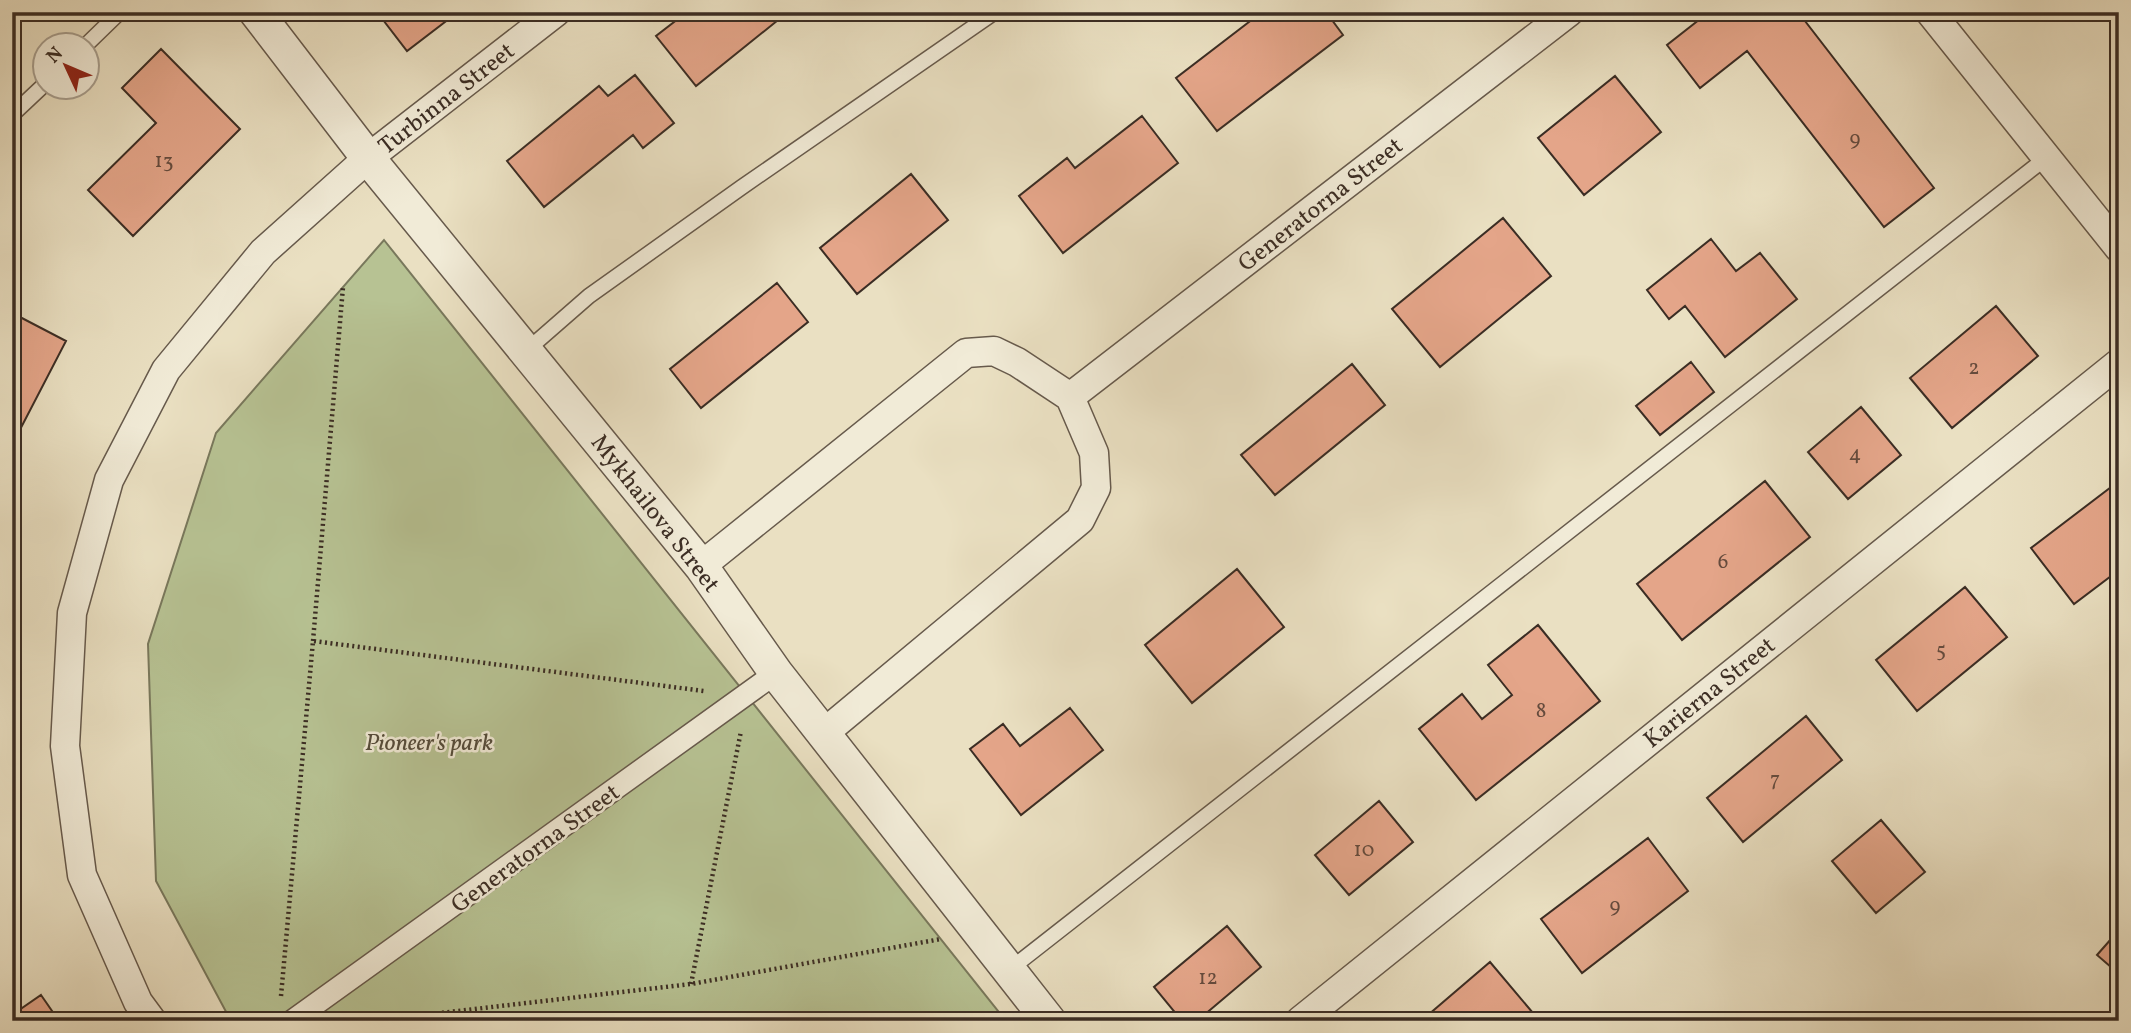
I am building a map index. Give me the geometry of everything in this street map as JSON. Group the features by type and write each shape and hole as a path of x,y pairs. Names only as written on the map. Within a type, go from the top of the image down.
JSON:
{"street":[{"name":"Mykhailova Street","path":"256,12 368,158 701,566 776,673 1049,1021"},
{"name":"Turbinna Street","path":"152,1021 138,1002 82,875 65,746 72,613 108,480 166,370 263,252 368,158 556,12"},
{"name":"Generatorna Street","path":"1070,397 1569,12"},
{"path":"1930,12 2119,248"},
{"path":"701,566 966,353 994,351 1017,362 1070,397 1094,453 1096,477 1096,488 1080,520 824,733"},
{"name":"Karierna Street","path":"1300,1021 2119,363"},
{"name":"Generatorna Street","path":"286,1014 747,696 776,673"}],"lane":[{"path":"99,32 120,12"},
{"path":"526,351 600,289 995,12"},
{"path":"12,115 32,96"},
{"path":"1009,970 2046,158"}],"path":[{"path":"286,1014 313,641 343,287"},
{"path":"313,641 747,696 691,984"},
{"path":"371,1021 691,984 942,939"}],"green space":[{"name":"Pioneer's park","path":"384,240 1006,1021 231,1021 156,881 148,644 216,433"}],"building":[{"path":"377,12 458,12 407,51"},
{"path":"687,12 788,12 696,86 656,36"},
{"path":"1262,12 1326,12 1343,35 1217,131 1176,78"},
{"path":"1709,12 1798,12 1934,188 1884,227 1747,51 1700,88 1667,45"},
{"path":"161,49 240,129 133,236 88,190 156,123 122,88"},
{"path":"635,75 674,123 643,148 633,135 544,207 507,161 599,86 608,96"},
{"path":"1615,76 1661,132 1584,195 1538,138"},
{"path":"1142,116 1178,163 1063,253 1019,196 1067,158 1075,168"},
{"path":"911,174 948,220 857,294 820,248"},
{"path":"1503,218 1551,276 1440,367 1392,309"},
{"path":"1711,239 1736,271 1760,253 1797,299 1725,357 1685,306 1669,319 1647,290"},
{"path":"777,283 808,322 701,408 670,369"},
{"path":"1996,306 2038,356 1952,428 1910,378"},
{"path":"18,316 66,341 12,445 12,327"},
{"path":"1691,362 1714,392 1660,435 1636,406"},
{"path":"1352,364 1385,405 1275,495 1241,455"},
{"path":"1861,407 1901,455 1848,499 1808,452"},
{"path":"1765,481 1810,537 1682,640 1637,584"},
{"path":"2119,481 2119,570 2074,604 2031,548"},
{"path":"1237,569 1284,627 1192,703 1145,645"},
{"path":"1965,587 2007,637 1917,711 1876,660"},
{"path":"1538,625 1600,701 1476,800 1419,729 1462,694 1482,719 1512,695 1488,665"},
{"path":"1070,708 1103,750 1021,815 970,749 1003,724 1020,746"},
{"path":"1806,716 1842,760 1743,842 1707,798"},
{"path":"1379,801 1413,842 1349,895 1315,855"},
{"path":"1881,820 1925,872 1876,913 1832,861"},
{"path":"1648,838 1688,891 1582,973 1541,919"},
{"path":"1227,926 1261,967 1197,1021 1182,1021 1154,987"},
{"path":"2119,930 2119,974 2097,955"},
{"path":"1490,962 1533,1013 1525,1021 1421,1021"},
{"path":"41,995 59,1021 12,1021 12,1015"}]}
